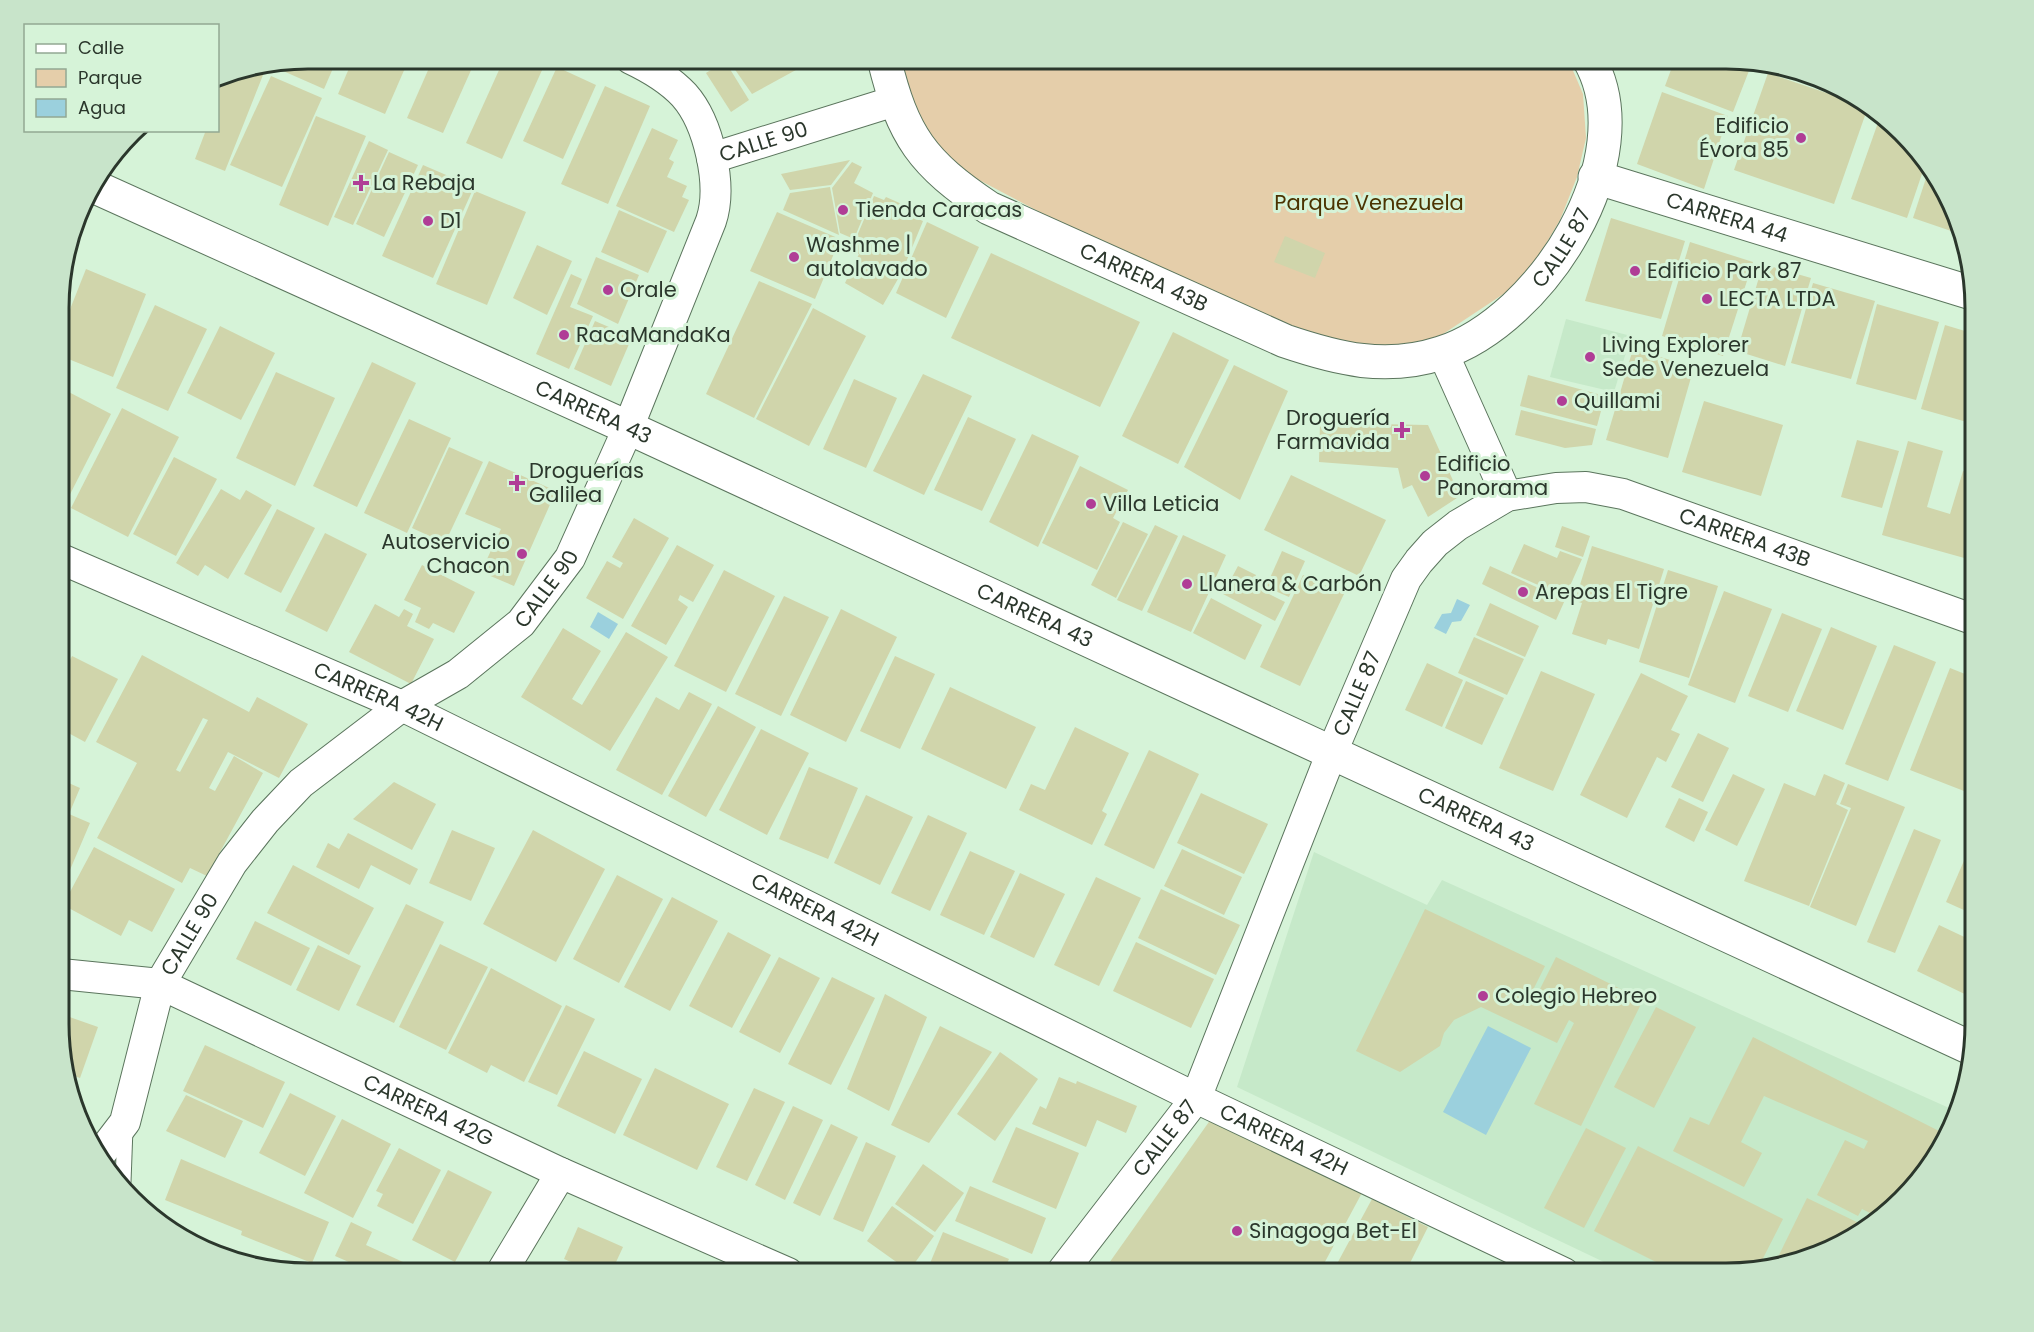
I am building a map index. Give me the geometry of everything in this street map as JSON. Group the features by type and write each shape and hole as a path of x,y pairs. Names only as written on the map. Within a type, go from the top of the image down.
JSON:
{"street":[{"path":"649,69 673,84 698,113 712,158"},
{"path":"887,69 895,101"},
{"path":"1595,69 1605,105 1605,141 1595,177"},
{"name":"CALLE 90","path":"104,1149 125,1122 160,984 232,862 265,821 302,783 402,706 458,674 521,623 570,558 628,428 713,216 716,195 712,158 895,101"},
{"name":"CARRERA 43B","path":"895,101 907,127 928,159 951,183 989,208 1285,341 1334,357 1392,362 1443,353"},
{"name":"CARRERA 44","path":"1595,177 1964,291"},
{"name":"CALLE 87","path":"1443,353 1474,338 1502,318 1528,295 1551,269 1570,241 1595,177"},
{"name":"CARRERA 43","path":"100,189 628,428 1964,1045"},
{"path":"1443,353 1507,496"},
{"name":"CARRERA 43B","path":"1507,496 1556,488 1586,488 1623,494 1965,616"},
{"name":"CALLE 87","path":"1069,1263 1196,1098 1332,752 1406,579 1435,543 1458,525 1507,496"},
{"name":"CARRERA 42H","path":"69,562 402,706 1196,1098 1543,1263"},
{"name":"CARRERA 42G","path":"69,975 160,984 561,1173 765,1263"},
{"path":"508,1263 561,1173"}],"lane":[{"name":"CALLE 90","path":"123,1176 125,1122"}],"shaded area":[{"name":"Living Explorer Sede Venezuela","path":"1566,319 1631,336 1614,392 1550,377"},
{"name":"Colegio Hebreo","path":"1314,852 1427,905 1442,880 1950,1108 1933,1144 1906,1182 1872,1214 1818,1245 1788,1255 1757,1261 1606,1263 1237,1087"}],"green space":[{"name":"Parque Venezuela","path":"902,69 1572,69 1583,94 1586,138 1577,177 1560,220 1537,259 1508,291 1434,340 1360,349 1312,338 1085,236 960,170 920,127"}],"water":[{"path":"1457,599 1470,605 1461,621 1452,622 1446,634 1434,628 1442,614 1451,613"},
{"path":"598,612 618,624 609,639 590,627"},
{"path":"1488,1026 1531,1048 1486,1135 1443,1112"}],"building":[{"path":"333,69 324,89 282,71"},
{"path":"349,69 405,69 385,114 338,94"},
{"path":"429,69 472,69 443,133 407,118"},
{"path":"499,69 542,69 502,159 466,143"},
{"path":"556,69 561,69 596,85 563,159 523,141"},
{"path":"712,69 730,69 749,100 731,112 706,73"},
{"path":"735,69 798,69 752,94"},
{"path":"1671,69 1749,70 1733,112 1665,86"},
{"name":"Edificio Évora 85","path":"1768,73 1837,96 1866,114 1834,204 1734,170"},
{"path":"264,74 225,171 195,159 205,132 219,132 219,86"},
{"path":"271,76 322,98 282,187 230,165"},
{"path":"605,86 650,106 608,204 561,184"},
{"path":"1662,92 1728,116 1704,189 1637,164"},
{"path":"316,116 366,136 328,226 279,205"},
{"path":"1878,123 1906,150 1923,172 1907,218 1851,199"},
{"path":"652,128 678,140 669,159 674,162 667,177 687,186 682,197 689,200 674,232 616,206"},
{"name":"La Rebaja","path":"369,141 388,150 353,225 334,217"},
{"path":"389,152 418,165 384,237 356,224"},
{"path":"850,160 831,185 790,190 781,174"},
{"path":"852,162 862,167 854,183 873,193 854,239 840,233 832,188"},
{"name":"D1","path":"423,165 474,187 433,278 382,256"},
{"path":"1926,177 1947,216 1952,231 1913,218"},
{"path":"830,187 839,235 783,210 790,193"},
{"path":"475,191 526,212 487,305 436,284"},
{"path":"874,196 884,200 886,197 904,205 902,212 923,221 902,272 883,305 845,283 859,254 851,250"},
{"path":"619,210 667,231 648,273 601,252"},
{"name":"Washme | autolavado","path":"777,212 840,239 815,299 750,271"},
{"name":"Edificio Park 87","path":"1611,218 1685,241 1661,319 1585,301"},
{"path":"927,222 979,247 946,318 896,293"},
{"path":"1285,236 1325,253 1315,278 1274,262"},
{"name":"LECTA LTDA","path":"1690,242 1753,262 1723,356 1662,336"},
{"path":"537,245 572,261 547,315 513,298"},
{"path":"991,253 1140,322 1100,407 951,338"},
{"name":"Orale","path":"596,257 639,275 618,324 577,304"},
{"path":"1763,264 1811,278 1785,366 1737,351"},
{"path":"86,269 146,294 113,377 69,359 69,312"},
{"name":"RacaMandaKa","path":"571,274 582,279 570,307 593,316 569,369 536,354"},
{"path":"759,281 812,304 754,418 706,394"},
{"path":"1813,283 1875,301 1851,379 1791,363"},
{"path":"1877,304 1939,322 1916,400 1856,384"},
{"path":"155,305 207,329 168,411 116,388"},
{"path":"813,308 866,336 809,446 756,419"},
{"path":"595,321 632,337 611,386 574,369"},
{"path":"1945,325 1965,331 1965,421 1921,409"},
{"path":"220,326 275,353 241,420 187,393"},
{"path":"1173,332 1229,360 1178,464 1122,436"},
{"path":"1633,349 1694,367 1668,458 1606,440"},
{"path":"372,362 416,383 357,507 313,486"},
{"path":"1234,365 1288,391 1240,500 1184,467"},
{"path":"276,372 335,398 295,486 236,458"},
{"path":"923,374 972,396 924,495 873,471"},
{"name":"Quillami","path":"1528,375 1605,396 1597,426 1520,406"},
{"path":"854,379 897,398 866,468 823,449"},
{"path":"69,392 111,414 69,496"},
{"path":"1704,401 1783,425 1761,496 1682,472"},
{"path":"122,408 179,437 128,537 71,508"},
{"path":"1521,410 1596,429 1592,445 1565,448 1515,435"},
{"path":"968,417 1016,439 982,511 934,490"},
{"path":"409,419 451,438 407,533 364,513"},
{"name":"Edificio Panorama","path":"1320,423 1428,425 1460,496 1428,517 1412,485 1403,489 1398,468 1319,462"},
{"path":"1032,434 1079,456 1038,547 989,522"},
{"path":"1857,440 1899,451 1882,508 1841,497"},
{"path":"1908,441 1943,451 1927,507 1950,514 1963,471 1965,472 1965,558 1882,535"},
{"path":"449,447 483,462 445,543 412,528"},
{"path":"174,457 217,479 176,556 133,534"},
{"path":"489,461 556,491 514,586 481,572 501,529 465,514"},
{"name":"Villa Leticia","path":"1080,466 1128,490 1113,518 1120,522 1097,570 1042,543"},
{"path":"1291,475 1386,520 1359,576 1264,530"},
{"path":"221,489 240,500 246,490 272,505 228,579 205,565 198,576 176,563"},
{"path":"277,509 315,528 281,593 244,574"},
{"path":"634,518 669,538 623,619 586,598 607,561 620,568 623,563 612,557"},
{"path":"1123,522 1148,534 1116,598 1091,585"},
{"path":"1155,525 1178,536 1142,611 1117,600"},
{"path":"1562,526 1590,536 1583,557 1555,547"},
{"path":"325,533 367,554 327,632 285,611"},
{"name":"Llanera & Carbón","path":"1183,535 1226,555 1191,632 1147,612"},
{"path":"1524,544 1557,558 1560,551 1582,559 1565,597 1511,573"},
{"path":"677,545 714,565 693,602 680,595 678,600 688,607 666,645 631,626"},
{"path":"1592,546 1664,569 1639,649 1608,639 1606,645 1572,634 1582,603 1575,601"},
{"path":"1282,551 1305,561 1289,597 1266,587"},
{"path":"422,565 475,592 454,633 433,623 429,629 415,622 421,608 404,600"},
{"path":"1238,566 1256,575 1251,585 1285,602 1275,621 1223,594"},
{"name":"Arepas El Tigre","path":"1490,566 1565,600 1556,620 1482,584"},
{"path":"724,570 775,596 726,692 674,666"},
{"path":"1668,570 1718,586 1689,678 1639,662"},
{"path":"1303,575 1344,594 1300,686 1260,667"},
{"path":"1724,591 1772,609 1735,703 1688,685"},
{"path":"784,596 829,617 781,716 735,694"},
{"path":"1211,598 1262,625 1245,660 1193,633"},
{"path":"1490,603 1539,626 1525,657 1476,635"},
{"path":"375,604 399,617 404,609 413,614 407,626 434,639 411,684 349,652"},
{"path":"841,609 897,637 846,742 790,715"},
{"path":"1782,613 1822,629 1788,712 1748,696"},
{"path":"1831,627 1877,646 1843,730 1796,711"},
{"path":"563,628 601,651 572,699 582,705 626,632 668,657 610,751 521,697"},
{"path":"1474,637 1524,659 1507,695 1458,673"},
{"path":"1894,645 1936,662 1888,781 1845,764"},
{"path":"142,655 249,712 257,697 308,724 279,778 228,752 209,788 215,791 234,756 263,773 207,876 190,868 182,883 97,838 137,763 96,742","holes":["203,718 208,720 180,772 176,770"]},
{"path":"72,656 118,679 85,742 69,733 69,662"},
{"path":"895,656 935,674 900,749 860,731"},
{"path":"1427,663 1463,680 1442,727 1405,710"},
{"path":"1950,668 1965,674 1964,791 1910,770"},
{"path":"1541,671 1595,694 1553,791 1499,768"},
{"path":"1641,673 1688,696 1671,730 1680,734 1666,762 1657,757 1627,818 1580,795"},
{"path":"1466,681 1504,698 1482,745 1445,728"},
{"path":"950,687 1036,727 1006,789 921,749"},
{"path":"689,692 712,704 662,795 616,770 656,697 679,710"},
{"path":"718,706 756,727 706,817 668,796"},
{"path":"1075,727 1129,753 1102,811 1107,814 1092,845 1019,810 1031,784 1045,790"},
{"path":"761,729 809,753 767,835 719,810"},
{"path":"1698,733 1729,748 1703,802 1671,787"},
{"path":"1149,750 1199,774 1154,869 1104,845"},
{"path":"809,767 858,788 828,859 779,839"},
{"path":"1733,774 1765,789 1737,846 1705,830"},
{"path":"1824,774 1845,783 1836,804 1848,810 1809,906 1744,881 1784,783 1815,796"},
{"path":"394,782 436,804 412,850 353,819"},
{"path":"69,783 80,788 69,814"},
{"path":"1848,784 1905,807 1856,926 1810,907 1851,808 1840,804"},
{"path":"1201,793 1268,824 1244,874 1177,843"},
{"path":"866,795 913,817 880,885 834,863"},
{"path":"1679,798 1708,812 1694,842 1665,827"},
{"path":"69,814 90,823 69,872"},
{"path":"928,815 967,833 930,911 891,893"},
{"path":"1914,829 1941,840 1895,953 1867,942"},
{"path":"452,830 495,848 471,901 429,883"},
{"path":"533,830 605,869 556,962 483,924"},
{"path":"348,833 418,869 410,885 371,865 359,889 316,867 328,843 339,849"},
{"path":"94,847 175,889 152,932 129,920 121,936 69,908 69,894"},
{"path":"1182,849 1242,877 1224,915 1164,886"},
{"path":"970,851 1015,871 984,935 940,915"},
{"path":"1965,858 1965,911 1946,902"},
{"path":"293,865 374,908 349,955 267,913"},
{"path":"1020,873 1065,894 1034,958 990,937"},
{"path":"617,875 663,899 619,983 573,959"},
{"path":"1096,877 1141,898 1099,986 1054,965"},
{"path":"1161,889 1240,925 1216,975 1138,938"},
{"path":"672,897 718,921 670,1011 624,987"},
{"path":"406,904 444,922 394,1023 356,1005"},
{"path":"1425,909 1545,966 1528,1000 1533,1003 1556,957 1643,1000 1581,1126 1534,1104 1574,1023 1569,1020 1557,1043 1481,1007 1454,1020 1444,1033 1440,1046 1400,1072 1356,1051"},
{"path":"255,921 310,948 291,986 236,959"},
{"path":"1939,925 1965,937 1965,994 1917,971"},
{"path":"728,932 771,955 732,1028 689,1006"},
{"path":"1136,942 1214,979 1191,1028 1113,991"},
{"path":"440,944 488,967 446,1050 399,1027"},
{"path":"318,945 361,966 339,1011 296,990"},
{"path":"779,957 820,978 780,1053 739,1032"},
{"path":"491,968 562,1006 524,1082 491,1065 487,1073 448,1053"},
{"path":"832,977 875,998 831,1085 788,1064"},
{"path":"885,994 927,1017 889,1111 847,1089"},
{"path":"566,1005 595,1019 557,1095 528,1082"},
{"path":"1656,1007 1696,1027 1654,1108 1614,1087"},
{"path":"69,1017 98,1027 80,1078 75,1076 71,1055"},
{"path":"940,1026 992,1052 929,1143 891,1125"},
{"path":"1753,1037 1939,1131 1925,1157 1906,1182 1872,1214 1862,1209 1858,1216 1817,1195 1845,1140 1864,1149 1868,1141 1764,1096 1741,1142 1762,1153 1744,1187 1673,1151 1690,1117 1709,1125"},
{"path":"205,1045 285,1082 263,1128 183,1091"},
{"path":"584,1051 642,1079 615,1134 557,1106"},
{"path":"1000,1052 1038,1079 995,1141 957,1114"},
{"path":"655,1068 729,1104 697,1170 623,1135"},
{"path":"1059,1077 1076,1084 1077,1081 1137,1106 1126,1133 1097,1120 1086,1147 1032,1124 1040,1106 1046,1109"},
{"path":"754,1088 785,1102 747,1181 716,1167"},
{"path":"290,1093 336,1116 305,1176 259,1153"},
{"path":"186,1095 243,1121 225,1158 166,1131"},
{"path":"793,1106 823,1120 785,1200 755,1185"},
{"path":"342,1119 391,1144 353,1218 304,1193"},
{"name":"Sinagoga Bet-El","path":"1211,1119 1364,1189 1324,1263 1109,1263"},
{"path":"831,1124 858,1137 820,1216 793,1203"},
{"path":"1016,1127 1079,1153 1056,1209 992,1182"},
{"path":"1586,1128 1626,1148 1584,1228 1544,1208"},
{"path":"866,1142 896,1156 863,1232 833,1219"},
{"path":"1638,1146 1783,1219 1762,1260 1742,1262 1658,1263 1594,1231"},
{"path":"399,1148 441,1170 413,1224 377,1206 383,1194 376,1191"},
{"path":"181,1159 329,1222 312,1263 241,1235 242,1231 165,1200"},
{"path":"923,1164 964,1193 935,1232 895,1204"},
{"path":"448,1170 492,1192 455,1262 412,1240"},
{"path":"970,1186 1046,1218 1032,1254 955,1221"},
{"path":"1807,1198 1859,1223 1818,1245 1778,1257"},
{"path":"1372,1199 1428,1227 1410,1263 1337,1263"},
{"path":"892,1206 934,1236 915,1263 898,1263 867,1241"},
{"path":"351,1222 372,1232 366,1245 405,1263 351,1263 335,1256"},
{"path":"578,1227 623,1247 616,1263 573,1263 564,1259"},
{"path":"943,1232 1009,1259 1007,1263 930,1263"}],"place":[{"name":"Edificio Évora 85","path":"1801,138"},
{"name":"La Rebaja","path":"361,183"},
{"name":"Tienda Caracas","path":"843,210"},
{"name":"D1","path":"428,221"},
{"name":"Washme | autolavado","path":"794,257"},
{"name":"Edificio Park 87","path":"1635,271"},
{"name":"Orale","path":"608,290"},
{"name":"LECTA LTDA","path":"1707,299"},
{"name":"RacaMandaKa","path":"564,335"},
{"name":"Living Explorer Sede Venezuela","path":"1590,357"},
{"name":"Quillami","path":"1562,401"},
{"name":"Droguería Farmavida","path":"1402,430"},
{"name":"Edificio Panorama","path":"1425,476"},
{"name":"Droguerías Galilea","path":"517,483"},
{"name":"Villa Leticia","path":"1091,504"},
{"name":"Autoservicio Chacon","path":"522,554"},
{"name":"Llanera & Carbón","path":"1187,584"},
{"name":"Arepas El Tigre","path":"1523,592"},
{"name":"Colegio Hebreo","path":"1483,996"},
{"name":"Sinagoga Bet-El","path":"1237,1231"}]}
